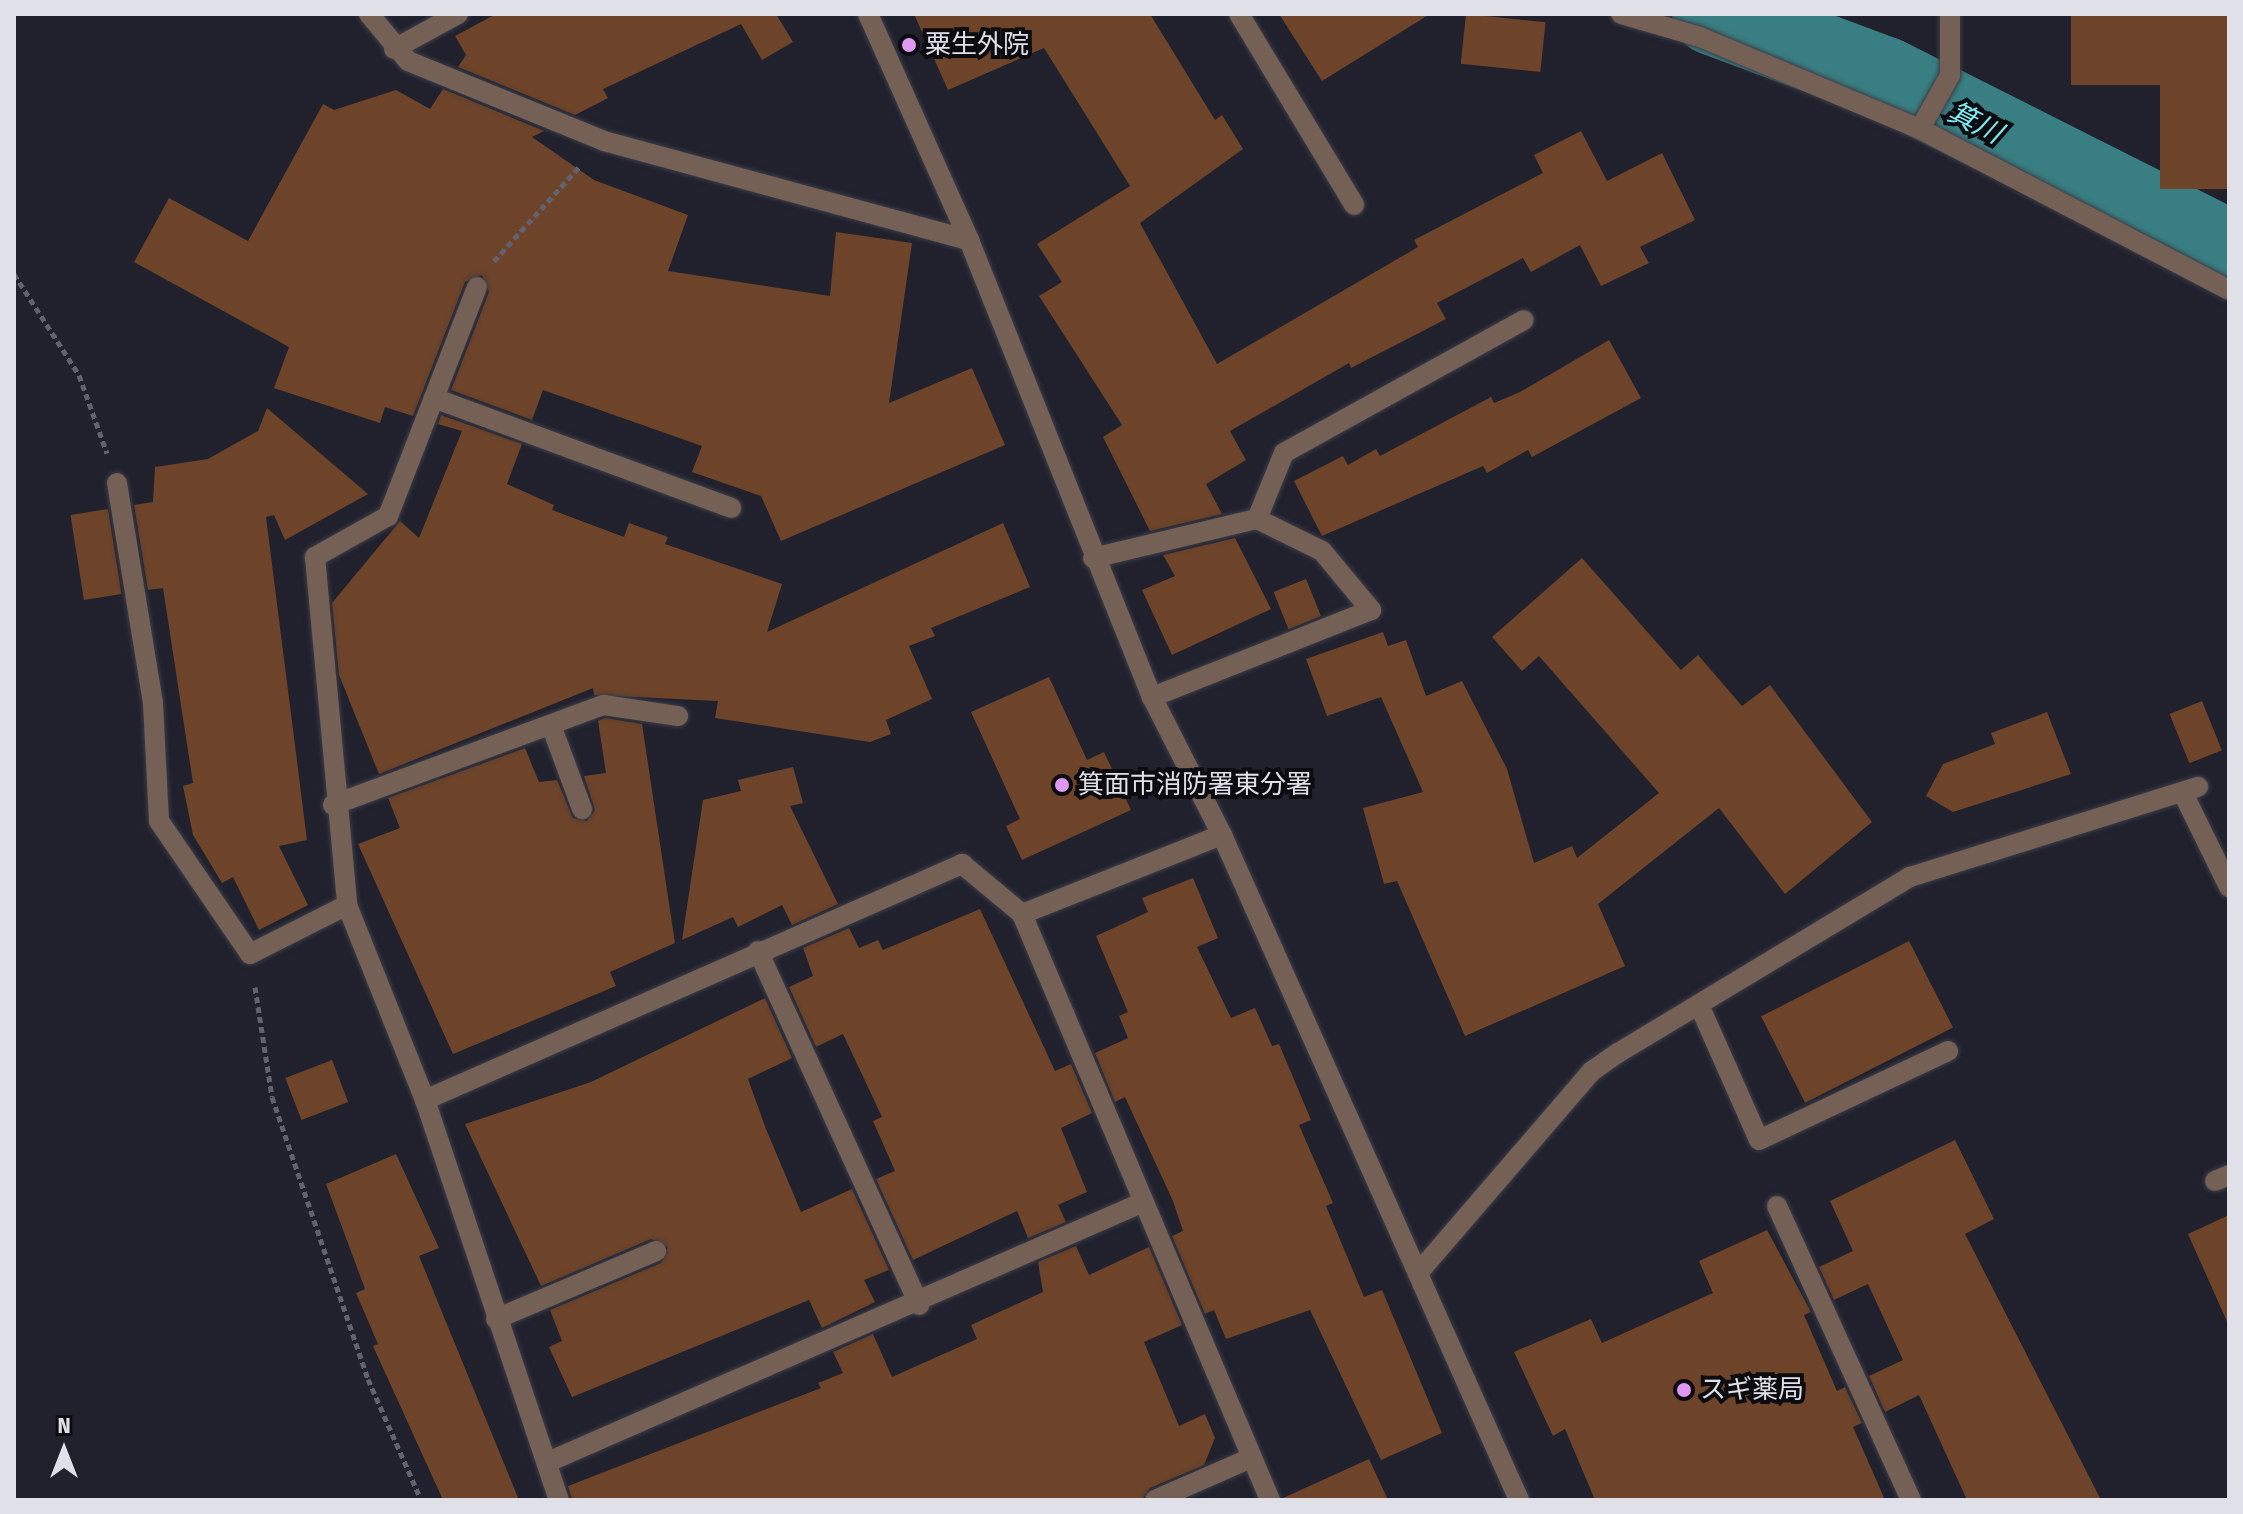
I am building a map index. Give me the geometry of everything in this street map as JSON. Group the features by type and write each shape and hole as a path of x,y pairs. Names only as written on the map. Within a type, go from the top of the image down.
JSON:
{"street":[{"path":"369,14 394,49 604,141 969,240"},
{"path":"394,49 458,14"},
{"path":"868,14 969,240 1093,558 1152,697 1222,835 1519,1500"},
{"path":"1239,14 1354,205"},
{"path":"1621,14 1700,37 1920,129 2229,290"},
{"path":"1920,129 1950,75 1950,14"},
{"path":"477,287 388,516 315,557 333,805 347,905 425,1100 559,1500"},
{"path":"1257,519 1284,453 1524,320"},
{"path":"434,398 731,508"},
{"path":"117,483 153,703 159,821 250,954 347,905"},
{"path":"1093,558 1257,519 1322,551 1371,610 1152,697"},
{"path":"333,805 604,705 678,716"},
{"path":"551,725 582,809"},
{"path":"1419,1272 1592,1071 1910,877 2190,790 2229,887"},
{"path":"1022,914 1222,835"},
{"path":"425,1100 758,951 962,864 1022,914 1141,1203 1270,1500"},
{"path":"758,951 919,1305"},
{"path":"1700,1007 1759,1140 1948,1051"},
{"path":"548,1462 919,1305 1141,1203"},
{"path":"1777,1206 1911,1500"},
{"path":"496,1319 656,1251"},
{"path":"1155,1500 1251,1458"}],"path":[{"path":"477,287 507,241 604,141"},
{"path":"14,274 79,375 117,483"},
{"path":"250,954 272,1097 368,1379 421,1500"}],"building":[{"path":"496,14 776,14 793,42 762,60 741,24 603,89 608,98 575,115 458,67 466,55 455,36"},
{"path":"914,14 1150,14 1215,120 1222,115 1243,149 1140,223 1217,364 1418,247 1414,240 1543,173 1534,155 1581,131 1607,181 1662,153 1695,220 1640,247 1649,263 1601,286 1580,245 1531,272 1523,258 1437,303 1446,319 1351,368 1349,363 1230,431 1246,460 1206,484 1222,514 1150,531 1103,437 1122,425 1039,296 1062,282 1037,244 1130,186 1044,48 948,90"},
{"path":"1279,14 1430,14 1322,81"},
{"path":"1466,14 1546,22 1540,72 1461,64"},
{"path":"2071,14 2229,14 2229,189 2160,189 2160,85 2071,85"},
{"path":"443,89 544,131 532,137 594,180 688,215 668,271 830,296 836,232 912,243 889,403 972,368 1005,445 781,541 761,496 692,472 702,446 543,390 532,420 451,390 489,292 482,275 465,282 413,416 385,407 380,423 274,388 289,347 134,262 169,198 248,241 323,104 334,110 396,90 430,109"},
{"path":"1609,340 1641,398 1532,457 1528,450 1487,473 1483,466 1322,536 1294,481 1343,456 1348,465 1376,449 1380,456 1491,397 1494,403 1520,392"},
{"path":"267,408 368,494 285,540 274,515 266,517 307,840 279,846 308,905 259,930 233,877 222,883 193,835 183,786 193,783 163,588 148,590 134,505 153,502 155,467 208,459 258,431"},
{"path":"441,415 522,444 507,484 554,505 552,510 624,537 629,523 668,537 665,544 782,584 767,632 1003,523 1030,587 931,628 935,636 909,646 932,699 886,720 891,734 870,742 715,718 718,701 594,695 593,688 379,774 339,675 332,603 400,521 419,538 462,431 438,424"},
{"path":"108,509 121,594 84,600 70,515"},
{"path":"1235,538 1271,609 1172,655 1142,590 1175,576 1163,555"},
{"path":"1582,558 1681,670 1698,655 1742,706 1770,685 1872,822 1785,894 1719,808 1598,904 1625,966 1465,1036 1397,881 1384,884 1363,808 1423,792 1381,697 1327,716 1306,659 1383,632 1388,646 1406,640 1426,696 1462,681 1507,769 1534,863 1572,846 1577,858 1659,793 1539,656 1522,671 1492,637"},
{"path":"1306,579 1321,616 1289,629 1274,592"},
{"name":"箕面市消防署東分署","path":"1049,677 1087,760 1104,752 1131,810 1022,860 1006,826 1020,819 971,712"},
{"path":"2202,701 2222,750 2189,763 2170,714"},
{"path":"2047,712 2071,774 1953,812 1926,796 1943,764 1995,744 1991,733"},
{"path":"605,718 642,724 675,943 610,972 616,986 453,1054 358,844 400,828 388,798 525,748 539,782 557,780 573,818 587,821 595,810 584,776 606,773 598,721"},
{"path":"793,767 803,803 790,806 838,904 792,925 782,905 738,927 733,917 682,940 703,800 741,791 738,780"},
{"path":"1193,878 1218,938 1197,947 1231,1018 1255,1008 1272,1046 1279,1044 1311,1120 1299,1125 1333,1203 1326,1206 1364,1297 1382,1290 1442,1433 1381,1460 1310,1310 1226,1339 1214,1310 1205,1314 1172,1236 1183,1231 1173,1201 1125,1097 1115,1102 1095,1053 1128,1038 1119,1016 1128,1012 1096,936 1148,912 1142,898"},
{"path":"980,909 1055,1071 1071,1064 1092,1113 1061,1128 1087,1192 1058,1205 1066,1222 1028,1238 1017,1211 913,1260 876,1179 895,1171 873,1121 882,1117 843,1034 816,1047 789,987 813,976 803,948 849,928 859,948 878,940 883,950"},
{"path":"1909,941 1953,1027 1805,1103 1761,1016"},
{"path":"765,998 792,1058 748,1079 766,1129 801,1212 852,1189 889,1270 864,1280 875,1302 822,1328 809,1300 572,1397 549,1347 562,1341 550,1310 661,1263 668,1247 651,1239 541,1286 465,1124 591,1082"},
{"path":"332,1060 348,1102 301,1120 285,1078"},
{"path":"1955,1140 1994,1219 1965,1234 2101,1500 1967,1500 1919,1395 1885,1412 1869,1376 1903,1360 1868,1284 1834,1300 1819,1267 1853,1251 1830,1201"},
{"path":"396,1154 439,1248 419,1256 519,1500 443,1500 373,1346 378,1344 356,1293 365,1289 326,1184"},
{"path":"2229,1215 2229,1326 2188,1234"},
{"name":"スギ薬局","path":"1767,1230 1811,1312 1804,1315 1837,1391 1845,1387 1862,1423 1853,1427 1885,1500 1595,1500 1565,1429 1553,1436 1514,1352 1591,1319 1602,1343 1713,1293 1699,1261"},
{"path":"1076,1246 1089,1275 1149,1247 1182,1325 1144,1342 1179,1426 1205,1414 1215,1438 1204,1465 1150,1488 1142,1500 572,1500 568,1486 821,1388 818,1383 843,1373 833,1352 873,1334 892,1377 977,1339 971,1325 1043,1292 1038,1262"},
{"path":"1369,1459 1388,1500 1283,1500 1283,1498"}],"waterway":[{"name":"箕川","path":"1713,14 1885,78 2229,251"}],"place":[{"name":"粟生外院","path":"909,45"},
{"name":"箕面市消防署東分署","path":"1062,785"},
{"name":"スギ薬局","path":"1684,1390"}]}
